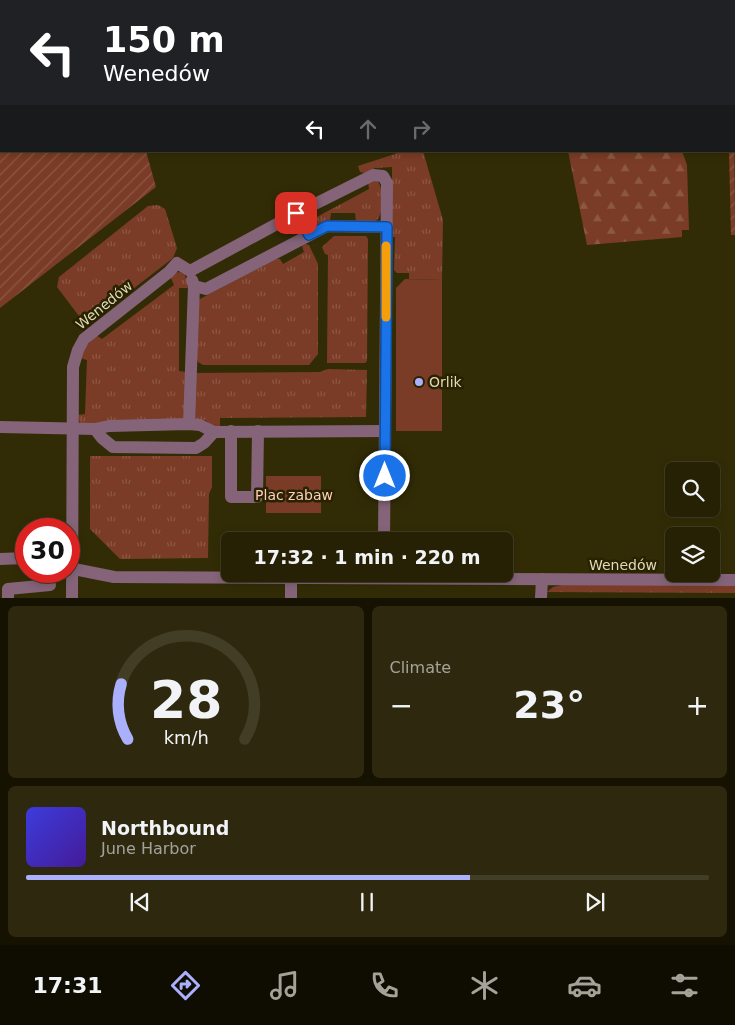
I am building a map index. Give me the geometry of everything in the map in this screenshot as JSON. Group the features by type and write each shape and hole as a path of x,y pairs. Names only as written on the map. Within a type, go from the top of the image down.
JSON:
{"street":[{"path":"189,424 194,286 190,271 296,213 373,174 383,176 388,183 384,532"},
{"path":"296,213 309,235"},
{"path":"194,286 206,289 327,226 387,227"},
{"name":"Wenedów","path":"71,518 73,367 78,350 84,339 169,272 177,263 190,271"},
{"path":"0,427 95,429 109,426 189,424 200,425 214,432 385,431"},
{"path":"95,429 113,447 196,448 204,443 214,432"},
{"path":"231,431 231,497 257,497 258,431"},
{"path":"0,559 15,558"},
{"name":"Wenedów","path":"80,570 114,577 221,578"},
{"name":"Wenedów","path":"513,578 735,580"},
{"path":"541,598 542,579"},
{"path":"291,582 291,598"},
{"name":"Wenedów","path":"71,583 72,598"},
{"path":"6,592 50,585"}],"green space":[{"path":"0,152 146,152 156,187 0,308"},
{"path":"401,152 423,152 443,220 442,280 409,279 409,273 397,273 394,270 395,237 392,237 392,167 375,168 365,173 360,172 358,166"},
{"path":"568,152 682,152 687,165 689,230 682,230 682,237 587,245"},
{"path":"729,152 734,152 735,235 731,235"},
{"path":"376,179 381,188 382,206 376,221 356,221 355,213 331,213 330,220 312,227 308,225 305,215 309,213 313,219 369,189 368,182"},
{"path":"158,205 165,209 177,248 173,258 89,323 85,324 57,287 59,277 148,206"},
{"path":"334,236 366,236 368,239 367,361 365,363 327,363 328,255 325,254 322,247"},
{"path":"305,244 309,245 318,264 318,354 309,365 203,365 198,362 196,357 198,300 276,259 280,259 283,264 304,252 302,246"},
{"path":"180,272 185,275 188,288 179,288 179,371 186,372 186,420 80,424 78,415 85,414 87,360 80,358 81,352 96,335 102,339 174,285 170,276"},
{"name":"Orlik","path":"405,279 442,280 442,431 396,431 396,288"},
{"path":"328,369 367,370 366,417 220,418 220,428 213,427 205,420 191,420 192,373 320,372"},
{"path":"90,456 212,456 212,487 209,494 208,558 120,559 90,529"},
{"name":"Plac zabaw","path":"266,476 321,476 321,513 266,513"},
{"path":"561,585 735,585 735,593 547,592 553,587"}],"slow traffic":[{"path":"386,246 386,317"}],"place":[{"name":"Orlik","path":"419,382"}],"route":[{"path":"296,213 309,235 327,226 387,227 385,476"}]}
